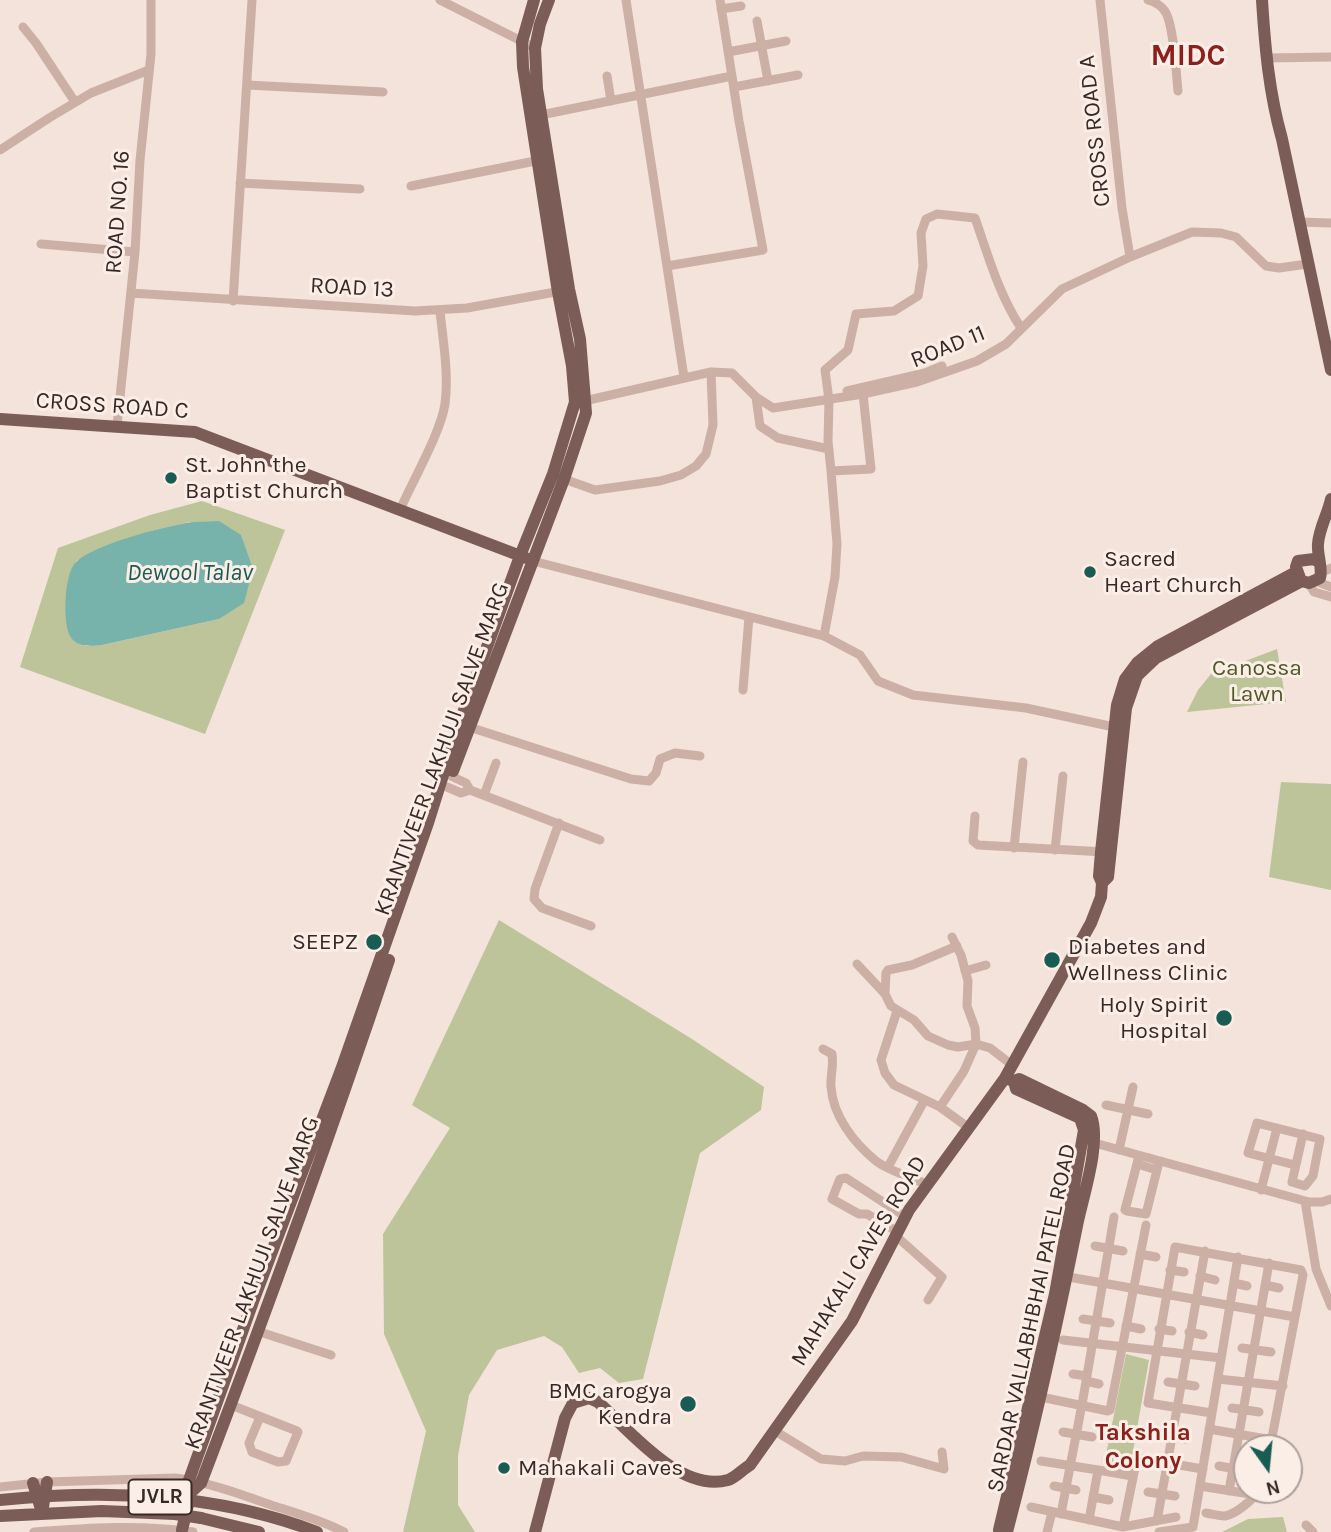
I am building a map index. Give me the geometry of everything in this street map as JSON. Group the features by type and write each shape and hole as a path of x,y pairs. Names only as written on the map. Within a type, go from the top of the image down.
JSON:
{"main road":[{"name":"KRANTIVEER LAKHUJI SALVE MARG","path":"189,1532 194,1485 254,1299 346,1072 459,724 559,477 580,402 572,366 564,290 536,116 523,67 529,45 534,0"},
{"name":"KRANTIVEER LAKHUJI SALVE MARG","path":"529,45 550,0"},
{"path":"1262,0 1266,58 1274,111 1331,370"},
{"name":"CROSS ROAD C","path":"0,419 195,432 526,558"},
{"path":"1311,571 1331,499"},
{"name":"KRANTIVEER LAKHUJI SALVE MARG","path":"194,1485 230,1405 257,1331 526,558"},
{"name":"MAHAKALI CAVES ROAD","path":"535,1532 565,1418 573,1403 589,1398 598,1402 672,1469 700,1481 729,1480 750,1465 852,1321 926,1184 1009,1080 1012,1065 1091,923 1101,897 1102,883 1108,877 1106,853 1114,727 1125,679 1147,654 1311,571"},
{"name":"MAHAKALI CAVES ROAD","path":"1106,853 1126,708 1137,676 1156,658 1311,571"},
{"name":"SARDAR VALLABHBHAI PATEL ROAD","path":"1006,1532 1063,1276 1087,1141 1093,1122 1091,1116 1018,1079 1009,1080"},
{"name":"SARDAR VALLABHBHAI PATEL ROAD","path":"998,1532 1036,1396"},
{"path":"42,1513 47,1482"},
{"path":"33,1483 42,1513"},
{"name":"JVLR","path":"0,1500 71,1494 175,1498 250,1512 317,1532"},
{"name":"JVLR","path":"0,1516 113,1511 175,1514 259,1532"}],"street":[{"name":"ROAD NO. 16","path":"117,426 135,252 149,70 151,0"},
{"path":"233,300 252,0"},
{"path":"626,0 684,377"},
{"name":"CROSS ROAD A","path":"1100,0 1129,257"},
{"path":"1148,0 1155,2 1166,12 1178,91"},
{"path":"443,1 529,45"},
{"path":"667,266 763,250 721,5 741,6"},
{"path":"757,21 768,81"},
{"path":"23,27 75,102"},
{"path":"728,51 786,41"},
{"path":"1266,58 1331,57"},
{"path":"0,150 91,93 149,70"},
{"path":"734,88 799,75"},
{"path":"607,76 611,101"},
{"path":"536,116 732,76"},
{"path":"247,85 383,92"},
{"path":"411,186 543,160"},
{"path":"240,183 360,189"},
{"path":"824,636 838,544 824,371 848,350 856,314 894,311 918,296 923,266 921,233 926,219 937,214 974,217 986,252 1021,328"},
{"path":"1298,222 1331,223"},
{"name":"ROAD 11","path":"580,402 711,372 732,373 756,397 774,408 918,382 977,361 1006,344 1062,289 1129,257 1192,232 1221,233 1236,237 1266,267 1307,264"},
{"path":"41,244 135,252"},
{"path":"986,252 983,253 984,257 1009,313 1005,321"},
{"name":"ROAD 13","path":"131,293 440,311 564,290"},
{"path":"400,510 432,440 444,405 446,367 440,311"},
{"path":"828,398 925,373 942,366"},
{"path":"559,477 595,490 660,481 681,475 696,466 706,454 713,425 711,372"},
{"path":"831,471 871,469 863,394"},
{"path":"756,397 760,426 778,438 829,449"},
{"path":"526,558 824,636 860,655 878,681 913,695 1026,708 1114,727"},
{"path":"1311,571 1331,587"},
{"path":"1311,571 1314,592 1331,597"},
{"path":"743,690 749,617"},
{"path":"469,727 631,779 649,781 656,774 660,759 675,753 700,756"},
{"path":"1014,848 1023,762"},
{"path":"484,795 496,763"},
{"path":"1055,849 1063,776"},
{"path":"449,781 466,783 470,790 600,840"},
{"path":"975,816 975,844 1106,853"},
{"path":"559,823 535,889 534,899 542,908 591,926"},
{"path":"940,1107 964,1071 976,1044 975,1028 967,1006 968,981 952,937"},
{"path":"885,994 888,970 912,965 957,946"},
{"path":"857,964 885,994 891,1006 914,1020 928,1036 958,1047 976,1044 990,1048 1012,1065"},
{"path":"965,971 986,965"},
{"path":"897,1011 881,1060 885,1073 894,1084 940,1107 969,1128"},
{"path":"823,1049 832,1054 834,1068 831,1085 834,1104 844,1127 877,1162 926,1184"},
{"path":"1119,1150 1133,1087"},
{"path":"888,1167 924,1101"},
{"path":"1106,1105 1148,1114"},
{"path":"1295,1165 1248,1154 1255,1124 1303,1134 1321,1140 1313,1177 1306,1186 1292,1182 1303,1134"},
{"path":"1261,1189 1278,1128"},
{"path":"1087,1141 1119,1150 1158,1166 1305,1201 1322,1202 1331,1199"},
{"path":"1138,1160 1127,1211 1144,1216 1146,1214 1158,1166"},
{"path":"906,1217 846,1178 840,1178 832,1199 859,1214 867,1214 897,1234 942,1278 929,1300"},
{"path":"1305,1201 1316,1269 1331,1306"},
{"path":"1048,1532 1066,1488 1114,1217"},
{"path":"1036,1396 1110,1410 1146,1226"},
{"path":"1095,1246 1123,1251"},
{"path":"1212,1413 1149,1403 1159,1329 1175,1246 1302,1271 1273,1434"},
{"path":"1157,1521 1205,1251"},
{"path":"1140,1254 1156,1257"},
{"path":"1158,1532 1193,1527 1238,1257"},
{"path":"1209,1429 1239,1434 1269,1263"},
{"path":"1170,1270 1184,1272"},
{"path":"1063,1276 1295,1317"},
{"path":"1200,1276 1214,1280"},
{"path":"1234,1283 1248,1286"},
{"path":"1265,1285 1279,1289"},
{"path":"1083,1320 1110,1323"},
{"path":"1126,1326 1141,1329"},
{"path":"1159,1329 1172,1331"},
{"path":"257,1331 331,1355"},
{"path":"1189,1332 1203,1335"},
{"path":"1063,1340 1221,1358"},
{"path":"1242,1348 1271,1352"},
{"path":"1073,1374 1099,1384"},
{"path":"1218,1378 1283,1386"},
{"path":"1168,1382 1195,1386"},
{"path":"230,1405 298,1432 286,1461 278,1462 252,1452 249,1443 260,1417"},
{"path":"1232,1408 1259,1412"},
{"path":"775,1431 821,1460 845,1461 863,1456 901,1457 944,1469 943,1452"},
{"path":"1063,1432 1092,1437"},
{"path":"1158,1434 1186,1439"},
{"path":"1123,1527 1137,1458 1203,1469"},
{"path":"1041,1461 1132,1476"},
{"path":"1219,1466 1233,1469 1229,1491"},
{"path":"1089,1520 1098,1470"},
{"path":"0,1487 47,1482 175,1478 326,1522 344,1532"},
{"path":"1054,1486 1076,1490"},
{"path":"1200,1486 1233,1491"},
{"path":"1149,1492 1175,1496"},
{"path":"1093,1497 1109,1500"},
{"path":"1206,1513 1226,1515 1242,1504"},
{"path":"1031,1507 1123,1527 1176,1517"},
{"path":"34,1532 100,1527 158,1527 189,1532"}],"green space":[{"path":"202,501 285,530 205,734 20,667 58,548 150,515","holes":["190,522 219,619 102,645 85,646 76,561 132,537"]},
{"name":"Canossa Lawn","path":"1277,649 1286,702 1187,712 1198,690 1211,674"},
{"path":"1281,782 1331,784 1331,890 1269,877"},
{"path":"499,920 692,1039 764,1087 761,1110 700,1153 643,1379 619,1383 600,1368 579,1373 562,1347 544,1336 497,1350 469,1395 458,1456 458,1505 475,1532 403,1532 426,1431 384,1334 383,1234 450,1128 412,1105"},
{"path":"1126,1354 1149,1360 1130,1469 1104,1465"},
{"path":"1283,1517 1287,1532 1222,1532 1248,1519"}],"water":[{"name":"Dewool Talav","path":"219,521 241,535 253,569 244,603 219,619 102,645 84,645 72,639 67,627 65,608 69,576 76,562 97,549 145,533 186,523"}],"place":[{"name":"St. John the Baptist Church","path":"171,478"},
{"name":"Sacred Heart Church","path":"1090,572"},
{"name":"SEEPZ","path":"374,942"},
{"name":"Diabetes and Wellness Clinic","path":"1052,960"},
{"name":"Holy Spirit Hospital","path":"1224,1018"},
{"name":"BMC arogya Kendra","path":"688,1404"},
{"name":"Mahakali Caves","path":"504,1468"}],"district":[{"name":"MIDC","path":"1188,56"},
{"name":"Takshila Colony","path":"1143,1447"}]}
